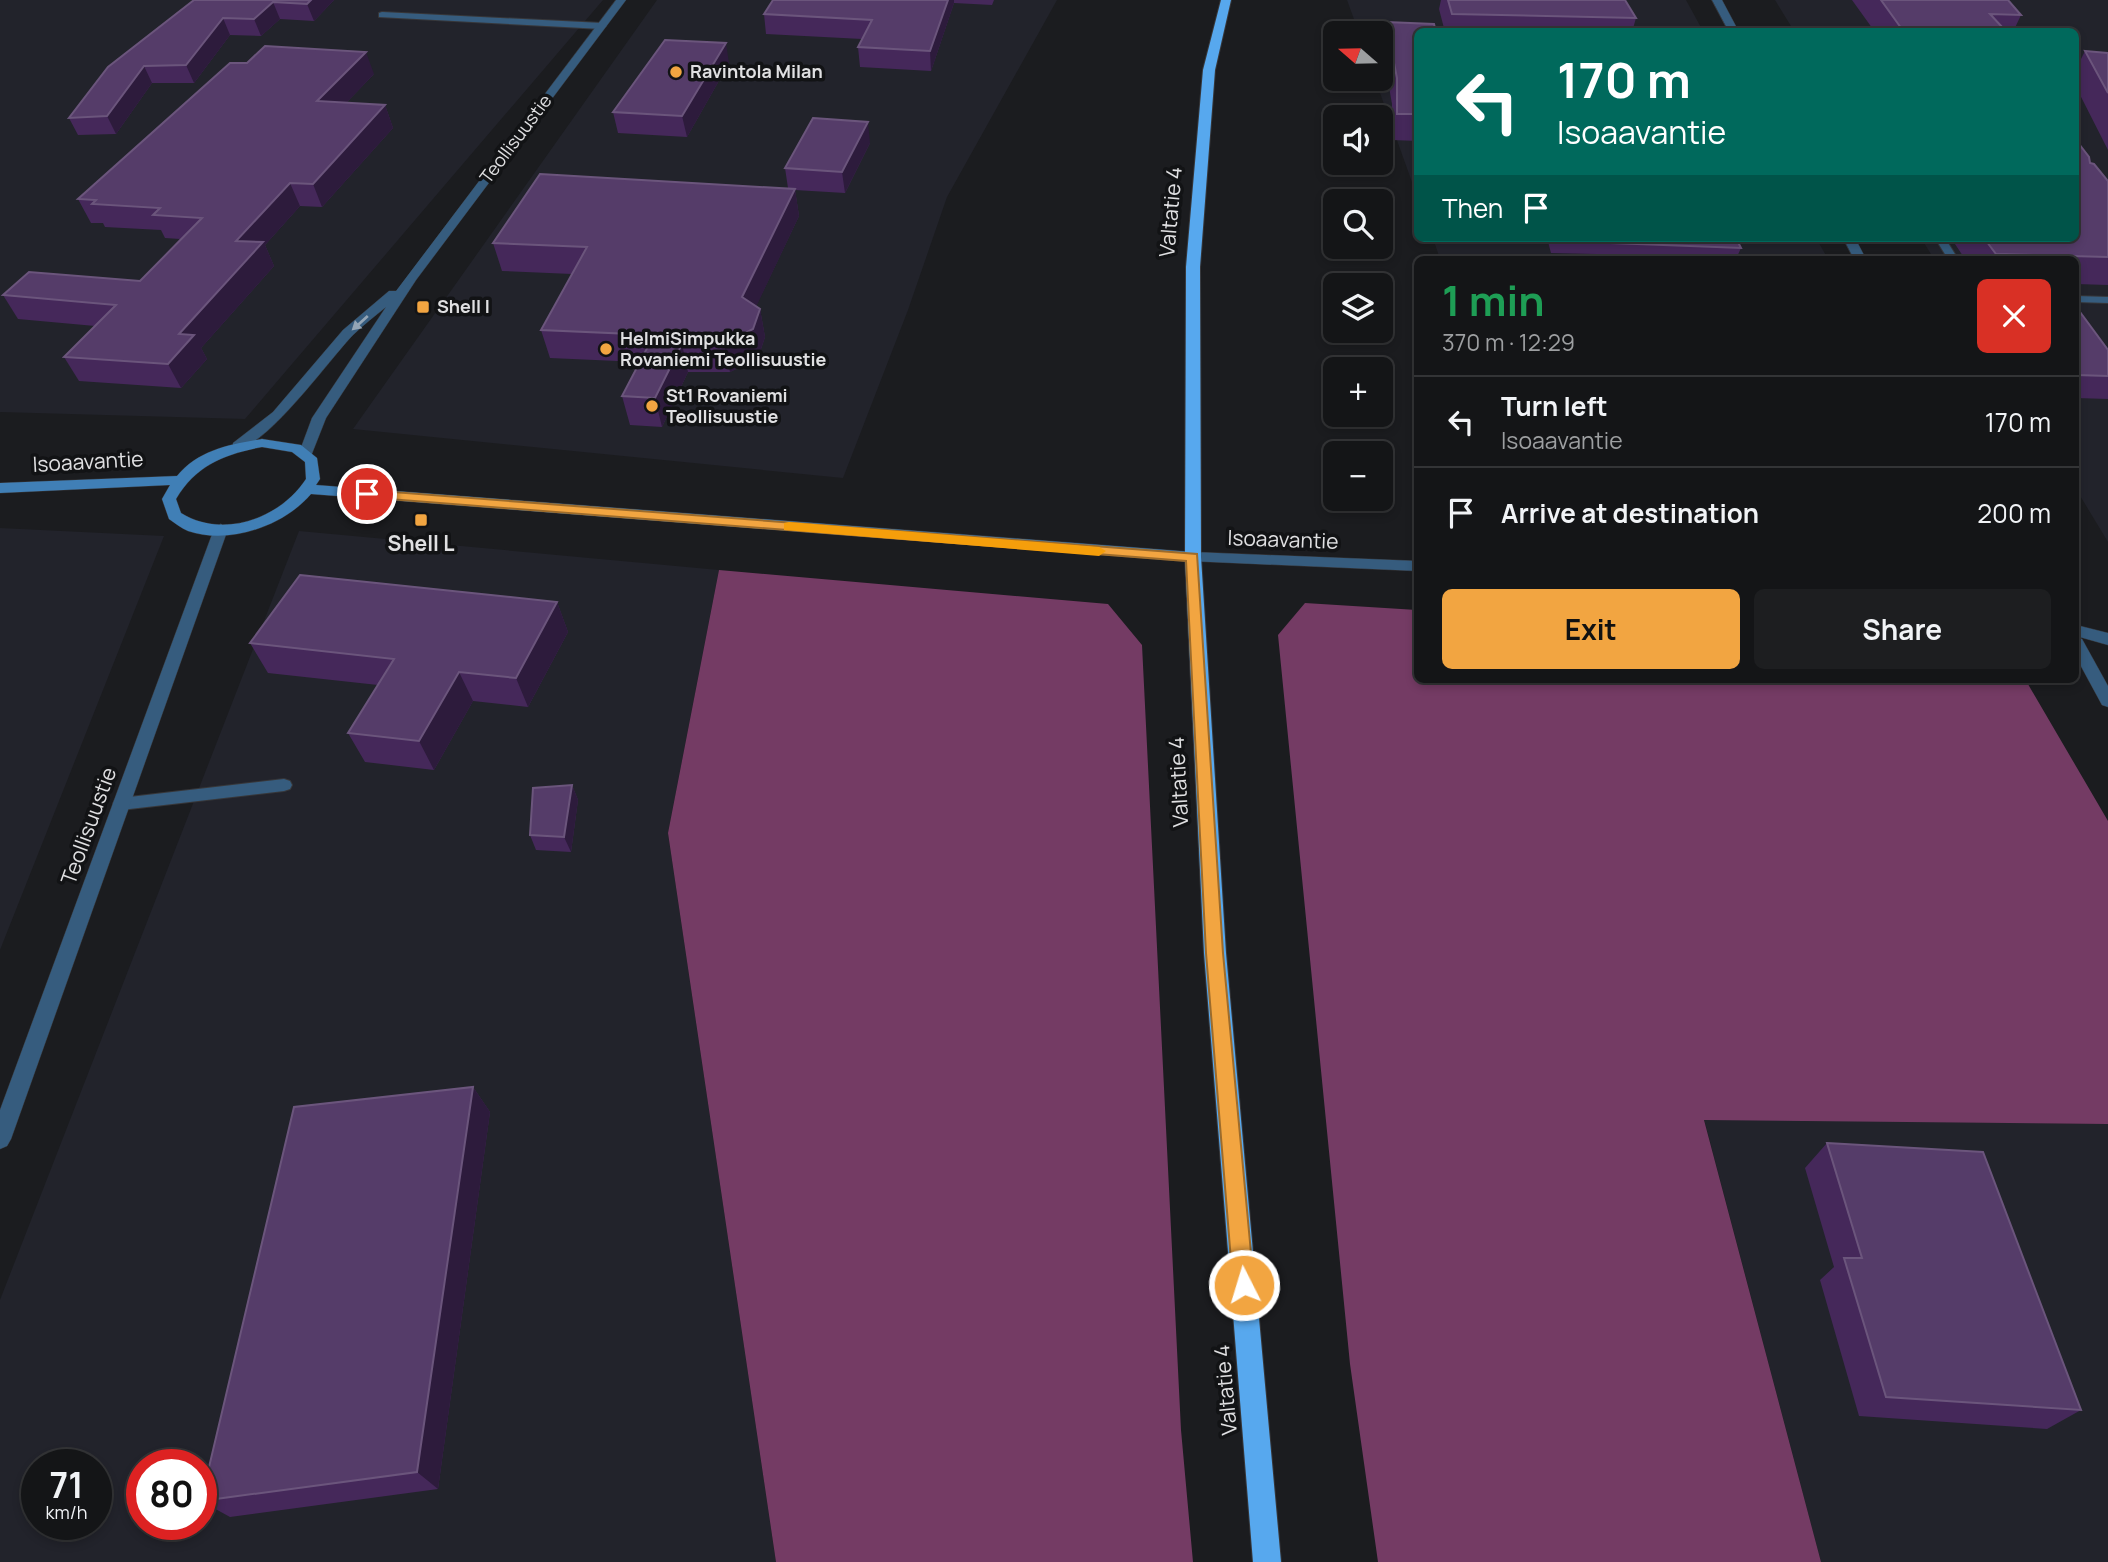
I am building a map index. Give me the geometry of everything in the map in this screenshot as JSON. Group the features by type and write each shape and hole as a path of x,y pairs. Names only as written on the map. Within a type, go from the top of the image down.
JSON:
{"highway":[{"name":"Valtatie 4","path":"1226,0 1209,70 1193,267 1192,557 1215,953 1268,1562"}],"main road":[{"path":"262,443 284,444 306,453 315,470 308,489 282,512 264,520 221,530 192,526 174,516 169,499 178,480 193,466 214,454 238,446 262,443"},
{"name":"Isoaavantie","path":"0,488 178,480"},
{"name":"Isoaavantie","path":"308,489 1192,557"}],"street":[{"name":"Teollisuustie","path":"306,453 319,418 411,278 621,0"},
{"path":"1717,0 1732,28"},
{"name":"Teollisuustie","path":"238,446 278,415 348,333 411,278"},
{"name":"Teollisuustie","path":"0,1139 221,530"},
{"name":"Isoaavantie","path":"1192,557 1414,566"},
{"path":"2079,632 2108,639"},
{"path":"2079,648 2108,701"}],"lane":[{"path":"382,15 602,26"},
{"path":"2079,299 2108,300"},
{"path":"121,804 284,785"}],"shaded area":[{"path":"0,0 603,0 245,419 0,412"},
{"path":"657,0 1057,0 947,197 908,310 843,478 353,429"},
{"path":"1347,0 1686,0 1701,28 1414,28 1414,188 1393,129 1393,105 1384,105 1379,91 1393,91 1393,21 1355,21"},
{"path":"1775,0 2108,0 2108,542 2079,494 2079,256 1932,256 1923,242 2079,242 2079,28 1792,28"},
{"path":"1434,242 1818,242 1826,256 1439,256"},
{"path":"0,528 164,536 0,950"},
{"path":"299,531 719,570 668,833 776,1562 0,1562 0,1300"},
{"path":"719,570 1108,604 1142,645 1181,1430 1193,1562 776,1562 668,833"},
{"path":"1305,603 1414,610 1414,683 2027,683 2108,821 2108,1124 1704,1120 1821,1562 1378,1562 1350,1364 1278,635"},
{"path":"1704,1119 2108,1124 2108,1562 1821,1562"}],"building":[{"path":"194,0 311,0 307,4 273,2 254,19 223,18 186,65 144,66 107,116 69,118 108,67"},
{"path":"773,0 948,0 930,51 858,47 872,20 764,14"},
{"path":"1448,0 1625,0 1636,18 1452,14"},
{"path":"1881,0 2008,0 2021,15 1990,14 2003,28 1901,28"},
{"path":"1393,22 1434,24 1435,28 1414,28 1414,114 1397,114"},
{"path":"665,40 726,43 682,116 613,112"},
{"path":"265,46 366,52 317,101 385,105 313,184 290,183 236,241 263,242 179,334 194,335 168,364 64,357 116,305 3,295 29,272 140,281 202,218 153,215 160,208 92,204 96,200 78,199 230,63 247,63"},
{"path":"2085,51 2108,53 2108,93"},
{"path":"813,118 868,122 842,172 785,168"},
{"path":"2079,144 2089,157 2090,163 2094,164 2108,181 2108,257 1996,254 1987,242 2079,242"},
{"path":"540,174 795,189 742,297 760,309 753,329 724,344 682,344 655,398 622,396 654,335 541,330 587,247 493,243"},
{"path":"1738,242 1741,248 1611,243"},
{"path":"2079,312 2108,350 2108,376 2079,375"},
{"path":"300,575 557,602 516,678 459,672 419,741 348,733 394,659 250,643"},
{"path":"572,785 564,837 530,835 533,788"},
{"path":"473,1087 417,1472 217,1499 217,1449 213,1449 294,1107"},
{"path":"1827,1143 1983,1152 2081,1410 1886,1397 1844,1258 1862,1258"}],"slow traffic":[{"path":"789,527 1099,551"}],"place":[{"name":"Ravintola Milan","path":"676,72"},
{"name":"Shell I","path":"423,307"},
{"name":"HelmiSimpukka Rovaniemi Teollisuustie","path":"606,349"},
{"name":"St1 Rovaniemi Teollisuustie","path":"652,406"},
{"name":"Shell L","path":"421,520"}],"route":[{"path":"367,494 1192,557 1215,953 1244,1285"}]}
